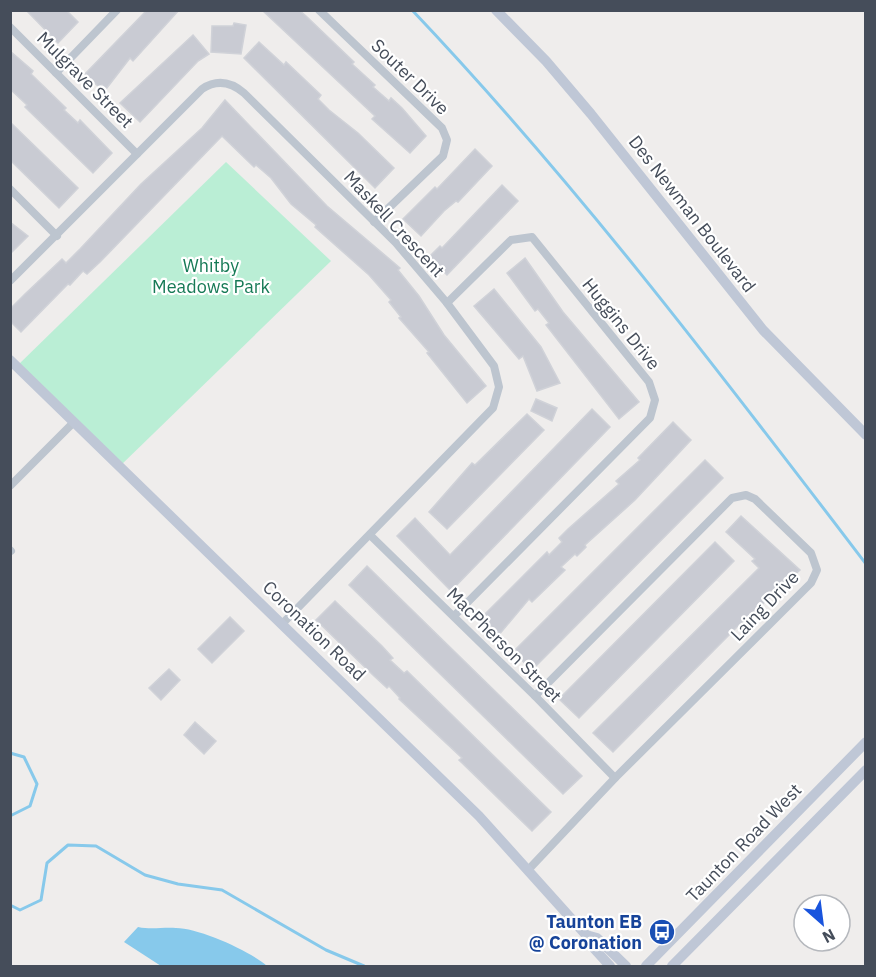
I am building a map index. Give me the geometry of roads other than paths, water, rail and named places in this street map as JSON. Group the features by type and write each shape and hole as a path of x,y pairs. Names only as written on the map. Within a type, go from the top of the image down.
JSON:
{"street":[{"path":"56,73 117,10"},
{"name":"Souter Drive","path":"319,10 442,128 447,140 443,156 374,222"},
{"name":"Des Newman Boulevard","path":"496,10 546,61 591,114 763,330 866,435"},
{"name":"Mulgrave Street","path":"10,27 137,154"},
{"name":"Maskell Crescent","path":"10,282 201,89 216,83 226,83 244,93 396,243 447,303 494,366 499,387 496,401 489,414 283,623"},
{"path":"10,189 57,236"},
{"name":"Huggins Drive","path":"447,303 511,240 532,237 649,382 655,400 650,418 454,616"},
{"name":"Coronation Road","path":"10,360 479,816 529,869 610,966"},
{"path":"10,486 73,423"},
{"name":"Laing Drive","path":"529,869 615,778 811,583 817,570 811,553 755,499 746,495 732,498 535,696"},
{"name":"MacPherson Street","path":"370,535 535,696 615,778"},
{"name":"Taunton Road West","path":"646,966 866,742"},
{"name":"Taunton Road West","path":"672,966 866,770"},
{"name":"Coronation Road","path":"586,935 597,938 626,966"}],"water":[{"path":"138,927 176,928 198,932 237,947 267,966 161,966 124,942"}],"waterway":[{"path":"412,10 532,143 647,281 866,564"},
{"path":"10,753 24,757 37,784 30,806 10,816"},
{"path":"10,905 20,910 41,900 47,863 68,845 96,846 145,875 178,884 222,890 326,950 364,966"}],"place":[{"name":"Taunton EB @ Coronation","path":"662,932"}],"park label":[{"name":"Whitby Meadows Park","path":"211,276"}]}
